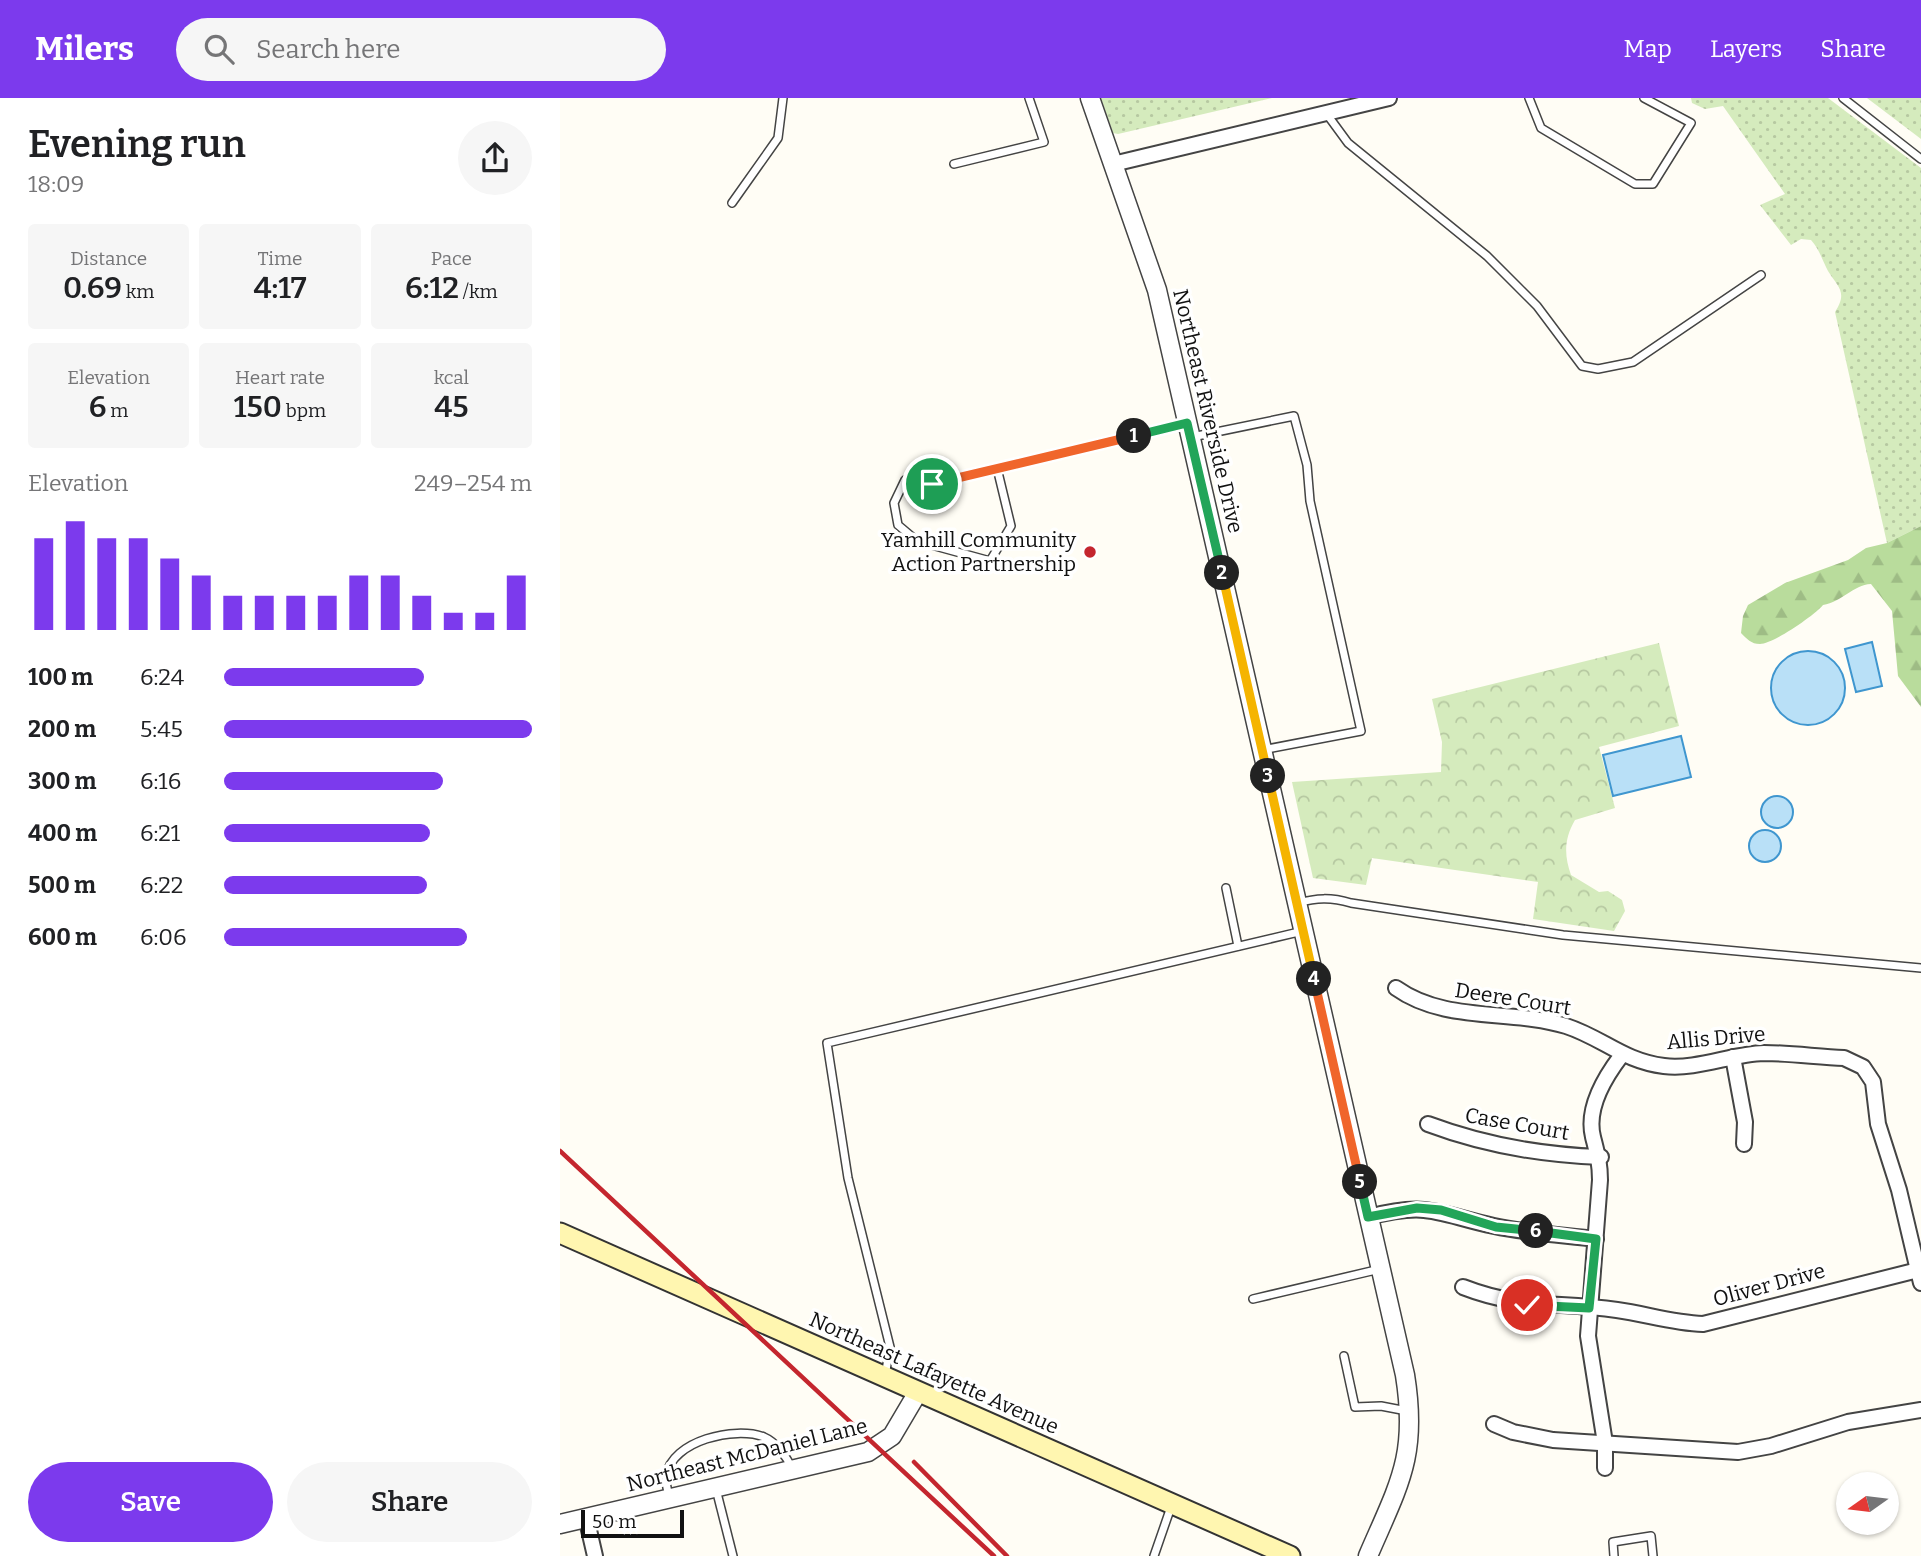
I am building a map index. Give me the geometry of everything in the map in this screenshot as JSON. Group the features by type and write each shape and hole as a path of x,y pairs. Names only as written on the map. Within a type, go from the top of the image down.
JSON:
{"main road":[{"name":"Northeast Lafayette Avenue","path":"560,1233 1290,1556"}],"street":[{"name":"Northeast Riverside Drive","path":"1090,98 1157,290 1411,1411 1410,1447 1405,1467 1368,1556"},
{"path":"1113,164 1389,98"},
{"name":"Deere Court","path":"1396,989 1413,1000 1442,1009 1564,1026 1594,1038 1621,1056"},
{"name":"Allis Drive","path":"1621,1056 1664,1066 1764,1053 1844,1058 1855,1062 1869,1075 1883,1143 1899,1190 1919,1277"},
{"path":"1605,1468 1605,1443 1588,1336 1601,1157 1592,1135 1596,1103 1605,1078 1621,1056"},
{"path":"1733,1057 1745,1122 1744,1144"},
{"name":"Case Court","path":"1428,1124 1452,1133 1544,1155 1601,1157"},
{"path":"1368,1217 1417,1208 1441,1210 1496,1227 1596,1239"},
{"name":"Oliver Drive","path":"1463,1286 1496,1299 1517,1303 1589,1308 1703,1324 1919,1277"},
{"name":"Northeast McDaniel Lane","path":"560,1524 877,1449 901,1424 918,1392"},
{"path":"1494,1424 1513,1432 1553,1440 1709,1453 1771,1447 1848,1422 1921,1410"},
{"path":"586,1517 595,1556"}],"lane":[{"path":"732,203 778,138 783,98"},
{"path":"954,164 1044,142 1028,98"},
{"path":"1529,98 1541,128 1635,184 1647,186 1653,184 1691,123 1644,98"},
{"path":"1843,98 1921,159"},
{"path":"1326,113 1348,143 1487,256 1521,289 1538,306 1582,366 1598,369 1633,362 1761,275"},
{"path":"997,468 1010,526 990,561 918,541 898,526 894,503 905,480 932,484 997,468 1189,431 1294,416 1307,465 1310,501 1361,731 1262,750"},
{"path":"1226,888 1238,946"},
{"path":"1297,903 1334,898 1350,903 1563,935 1921,968"},
{"path":"885,1377 890,1347 848,1178 827,1043 1303,930"},
{"path":"1253,1299 1380,1269"},
{"path":"1344,1356 1356,1408 1381,1406 1411,1411"},
{"path":"669,1498 666,1476 671,1466 687,1449 704,1439 732,1433 767,1438 793,1469"},
{"path":"715,1488 733,1556"},
{"path":"1154,1556 1172,1504"},
{"path":"1614,1556 1613,1542 1651,1536 1653,1556"}],"green space":[{"path":"1101,98 1272,98 1118,134 1113,133"},
{"path":"1691,98 1828,98 1921,168 1921,526 1887,543 1835,312 1841,299 1840,290 1811,240 1801,239 1791,245 1760,205 1785,194 1723,106 1705,109 1692,103"},
{"path":"1867,98 1921,98 1921,139"},
{"path":"1921,526 1921,707 1898,676 1892,611 1871,584 1823,605 1793,628 1766,643 1749,641 1741,633 1743,616 1748,605 1785,583 1848,560 1866,548 1887,543"},
{"path":"1659,643 1679,726 1599,747 1615,808 1575,820 1567,840 1566,854 1571,875 1599,892 1608,891 1622,900 1625,911 1614,931 1533,919 1538,882 1372,858 1366,885 1313,878 1292,782 1441,772 1442,742 1432,699"}],"water":[{"path":"1872,642 1882,686 1856,692 1845,649"},
{"path":"1808,651 1829,657 1839,667 1845,688 1839,709 1829,719 1808,725 1787,719 1777,709 1771,688 1777,667 1787,657"},
{"path":"1681,736 1691,777 1613,796 1603,755"},
{"path":"1777,796 1788,801 1793,812 1788,823 1777,828 1766,823 1761,812 1766,801"},
{"path":"1765,830 1776,835 1781,846 1776,857 1765,862 1754,857 1749,846 1754,835"}],"railway":[{"path":"560,1151 994,1556"},
{"path":"914,1462 1007,1556"}],"place":[{"name":"Yamhill Community Action Partnership","path":"1090,552"}],"route":[{"path":"932,484 1187,423 1368,1217 1399,1209 1441,1210 1496,1227 1596,1239 1589,1308 1527,1305"}]}
